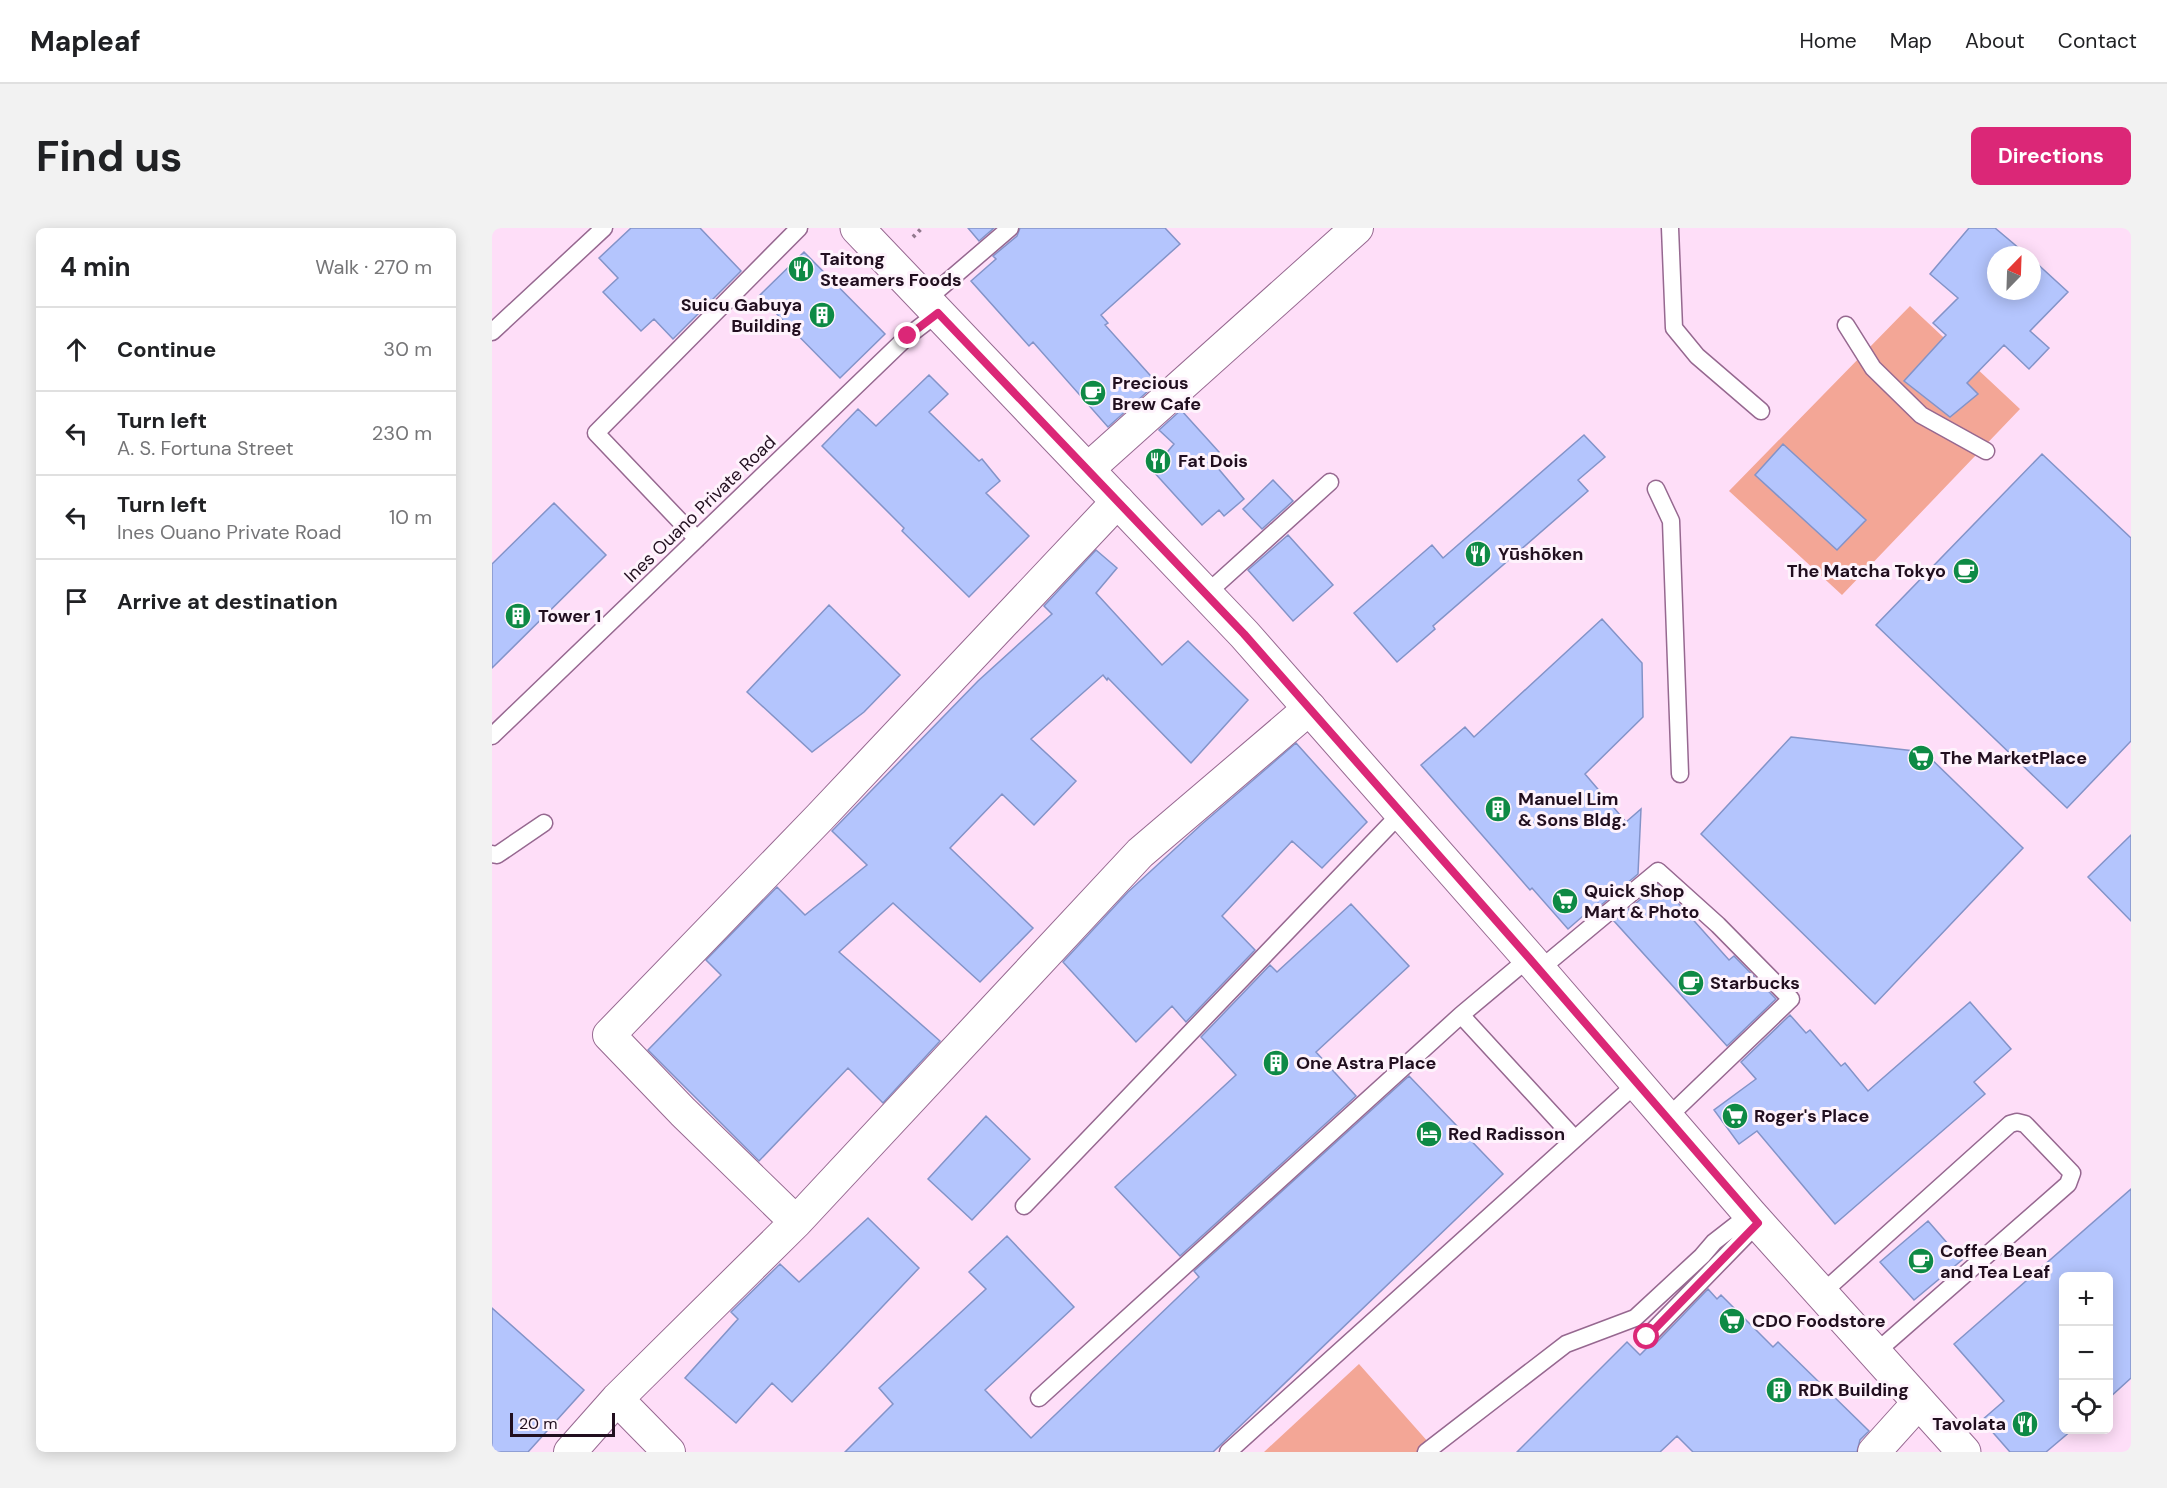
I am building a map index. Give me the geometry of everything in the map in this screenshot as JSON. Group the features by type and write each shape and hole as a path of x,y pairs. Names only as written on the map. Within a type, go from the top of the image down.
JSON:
{"main road":[{"path":"857,228 1206,594 1310,708 1636,1084 1668,1117 1754,1218 1964,1452"}],"street":[{"path":"1088,470 1357,228"},
{"path":"796,1222 683,1112 609,1035 820,817 1118,501"},
{"path":"570,1452 617,1399 796,1222 1140,853 1310,708"},
{"path":"617,1399 669,1452"},
{"path":"1874,1452 1919,1402"}],"lane":[{"path":"492,332 604,228"},
{"path":"698,539 596,433 799,228"},
{"name":"Ines Ouano Private Road","path":"492,736 908,336 932,307 1010,228"},
{"path":"1670,228 1674,328 1697,356 1761,411"},
{"path":"1846,326 1872,368 1921,415 1986,451"},
{"path":"1206,594 1330,482"},
{"path":"1656,489 1671,521 1680,774"},
{"path":"1024,1206 1401,813"},
{"path":"492,854 497,855 544,823"},
{"path":"1039,1398 1461,1015 1534,964 1658,871 1718,925 1791,999 1668,1117"},
{"path":"1461,1015 1575,1139"},
{"path":"1228,1452 1636,1084"},
{"path":"1822,1293 2010,1124 2017,1122 2025,1124 2072,1173 2068,1184 1875,1353"},
{"path":"1647,1337 1754,1218"},
{"path":"1426,1452 1566,1344 1635,1318 1714,1242 1754,1218"}],"shaded area":[{"path":"1910,306 2020,409 1842,595 1729,491"},
{"path":"1359,1364 1437,1452 1264,1452"}],"building":[{"path":"631,228 700,228 741,271 673,339 654,319 641,331 603,292 618,278 599,258"},
{"path":"968,228 994,228 979,241"},
{"path":"1020,228 1165,228 1180,244 1101,315 1108,323 1105,325 1157,383 1108,427 1033,342 1029,346 971,281 996,259 993,256 1017,236"},
{"path":"1969,228 1995,228 2016,246 1987,246 1987,300 2041,300 2041,267 2068,292 2030,331 2049,348 2029,369 2004,345 1967,383 1978,394 1950,417 1904,381 1946,335 1933,323 1958,298 1930,274"},
{"name":"Suicu Gabuya Building","path":"804,252 885,334 840,378 759,296"},
{"path":"929,375 948,394 929,412 979,461 982,459 1000,481 986,493 1029,536 969,597 902,531 904,528 822,446 858,409 876,426"},
{"path":"1181,410 1219,452 1211,460 1244,499 1224,516 1219,510 1202,525 1152,470 1174,444 1159,430"},
{"path":"1584,435 1605,457 1578,480 1588,491 1433,626 1435,629 1397,662 1354,613 1432,545 1443,558"},
{"path":"1783,444 1866,520 1837,550 1755,475"},
{"path":"2042,454 2131,538 2131,741 2067,808 1876,625"},
{"path":"1273,480 1293,501 1262,529 1243,509"},
{"name":"Tower 1","path":"554,503 606,555 492,668 492,564"},
{"path":"1288,535 1333,585 1293,621 1248,570"},
{"path":"1096,550 1117,568 1096,593 1162,665 1188,641 1248,700 1191,763 1103,675 1031,739 1076,781 1034,825 1002,794 950,848 1033,928 980,982 893,903 839,952 940,1041 883,1103 848,1068 759,1161 648,1050 721,975 706,960 777,887 805,915 867,865 832,831 978,681 1052,614 1044,606"},
{"path":"829,605 900,675 864,712 812,752 747,692"},
{"path":"1602,619 1642,663 1643,717 1585,774 1626,822 1641,809 1638,874 1600,906 1598,903 1568,929 1532,888 1530,890 1421,765 1465,727 1474,737"},
{"path":"1791,737 1924,752 2023,848 1875,1004 1701,834"},
{"path":"1296,743 1367,822 1322,868 1292,841 1222,916 1255,950 1186,1022 1172,1006 1136,1042 1063,962 1128,892"},
{"path":"2131,835 2131,921 2088,877"},
{"path":"1658,885 1679,904 1729,960 1734,956 1776,999 1727,1046 1614,921"},
{"name":"One Astra Place","path":"1351,904 1409,966 1316,1052 1356,1096 1180,1256 1115,1187 1236,1075 1201,1037 1270,965 1277,972"},
{"path":"1970,1002 2011,1049 1974,1082 1985,1094 1835,1224 1757,1131 1739,1144 1714,1110 1756,1079 1741,1062 1790,1015 1806,1033 1810,1030 1841,1066 1845,1063 1868,1091"},
{"path":"1409,1076 1503,1174 1213,1452 845,1452 893,1404 879,1388 986,1289 969,1272 1007,1236 1074,1307 985,1390 1031,1438 1199,1277 1194,1271"},
{"path":"986,1116 1030,1159 972,1220 928,1179"},
{"path":"2131,1189 2131,1378 2113,1394 2113,1272 2059,1272 2059,1434 2067,1434 2046,1452 2010,1452 1982,1420 2004,1401 1954,1344"},
{"path":"868,1218 919,1268 792,1402 772,1383 736,1423 685,1378 738,1319 731,1312 780,1264 799,1282"},
{"name":"Coffee Bean and Tea Leaf","path":"1928,1221 1962,1260 1914,1300 1880,1262"},
{"path":"1708,1289 1717,1299 1721,1295 1773,1347 1778,1342 1869,1431 1860,1440 1857,1452 1693,1452 1677,1436 1660,1452 1517,1452 1627,1342 1640,1355 1655,1344"},
{"path":"492,1308 584,1390 528,1452 492,1452"}],"place":[{"name":"Taitong Steamers Foods","path":"801,269"},
{"name":"Suicu Gabuya Building","path":"822,315"},
{"name":"Precious Brew Cafe","path":"1093,393"},
{"name":"Fat Dois","path":"1158,461"},
{"name":"Yūshōken","path":"1478,554"},
{"name":"The Matcha Tokyo","path":"1966,571"},
{"name":"Tower 1","path":"518,616"},
{"name":"The MarketPlace","path":"1921,758"},
{"name":"Manuel Lim & Sons Bldg.","path":"1498,809"},
{"name":"Quick Shop Mart & Photo","path":"1565,901"},
{"name":"Starbucks","path":"1691,983"},
{"name":"One Astra Place","path":"1276,1063"},
{"name":"Roger's Place","path":"1735,1116"},
{"name":"Red Radisson","path":"1429,1134"},
{"name":"Coffee Bean and Tea Leaf","path":"1921,1261"},
{"name":"CDO Foodstore","path":"1732,1321"},
{"name":"RDK Building","path":"1779,1390"},
{"name":"Tavolata","path":"2025,1424"}],"route":[{"path":"908,336 938,313 1244,634 1529,958 1636,1084 1668,1117 1758,1223 1647,1337"}]}
